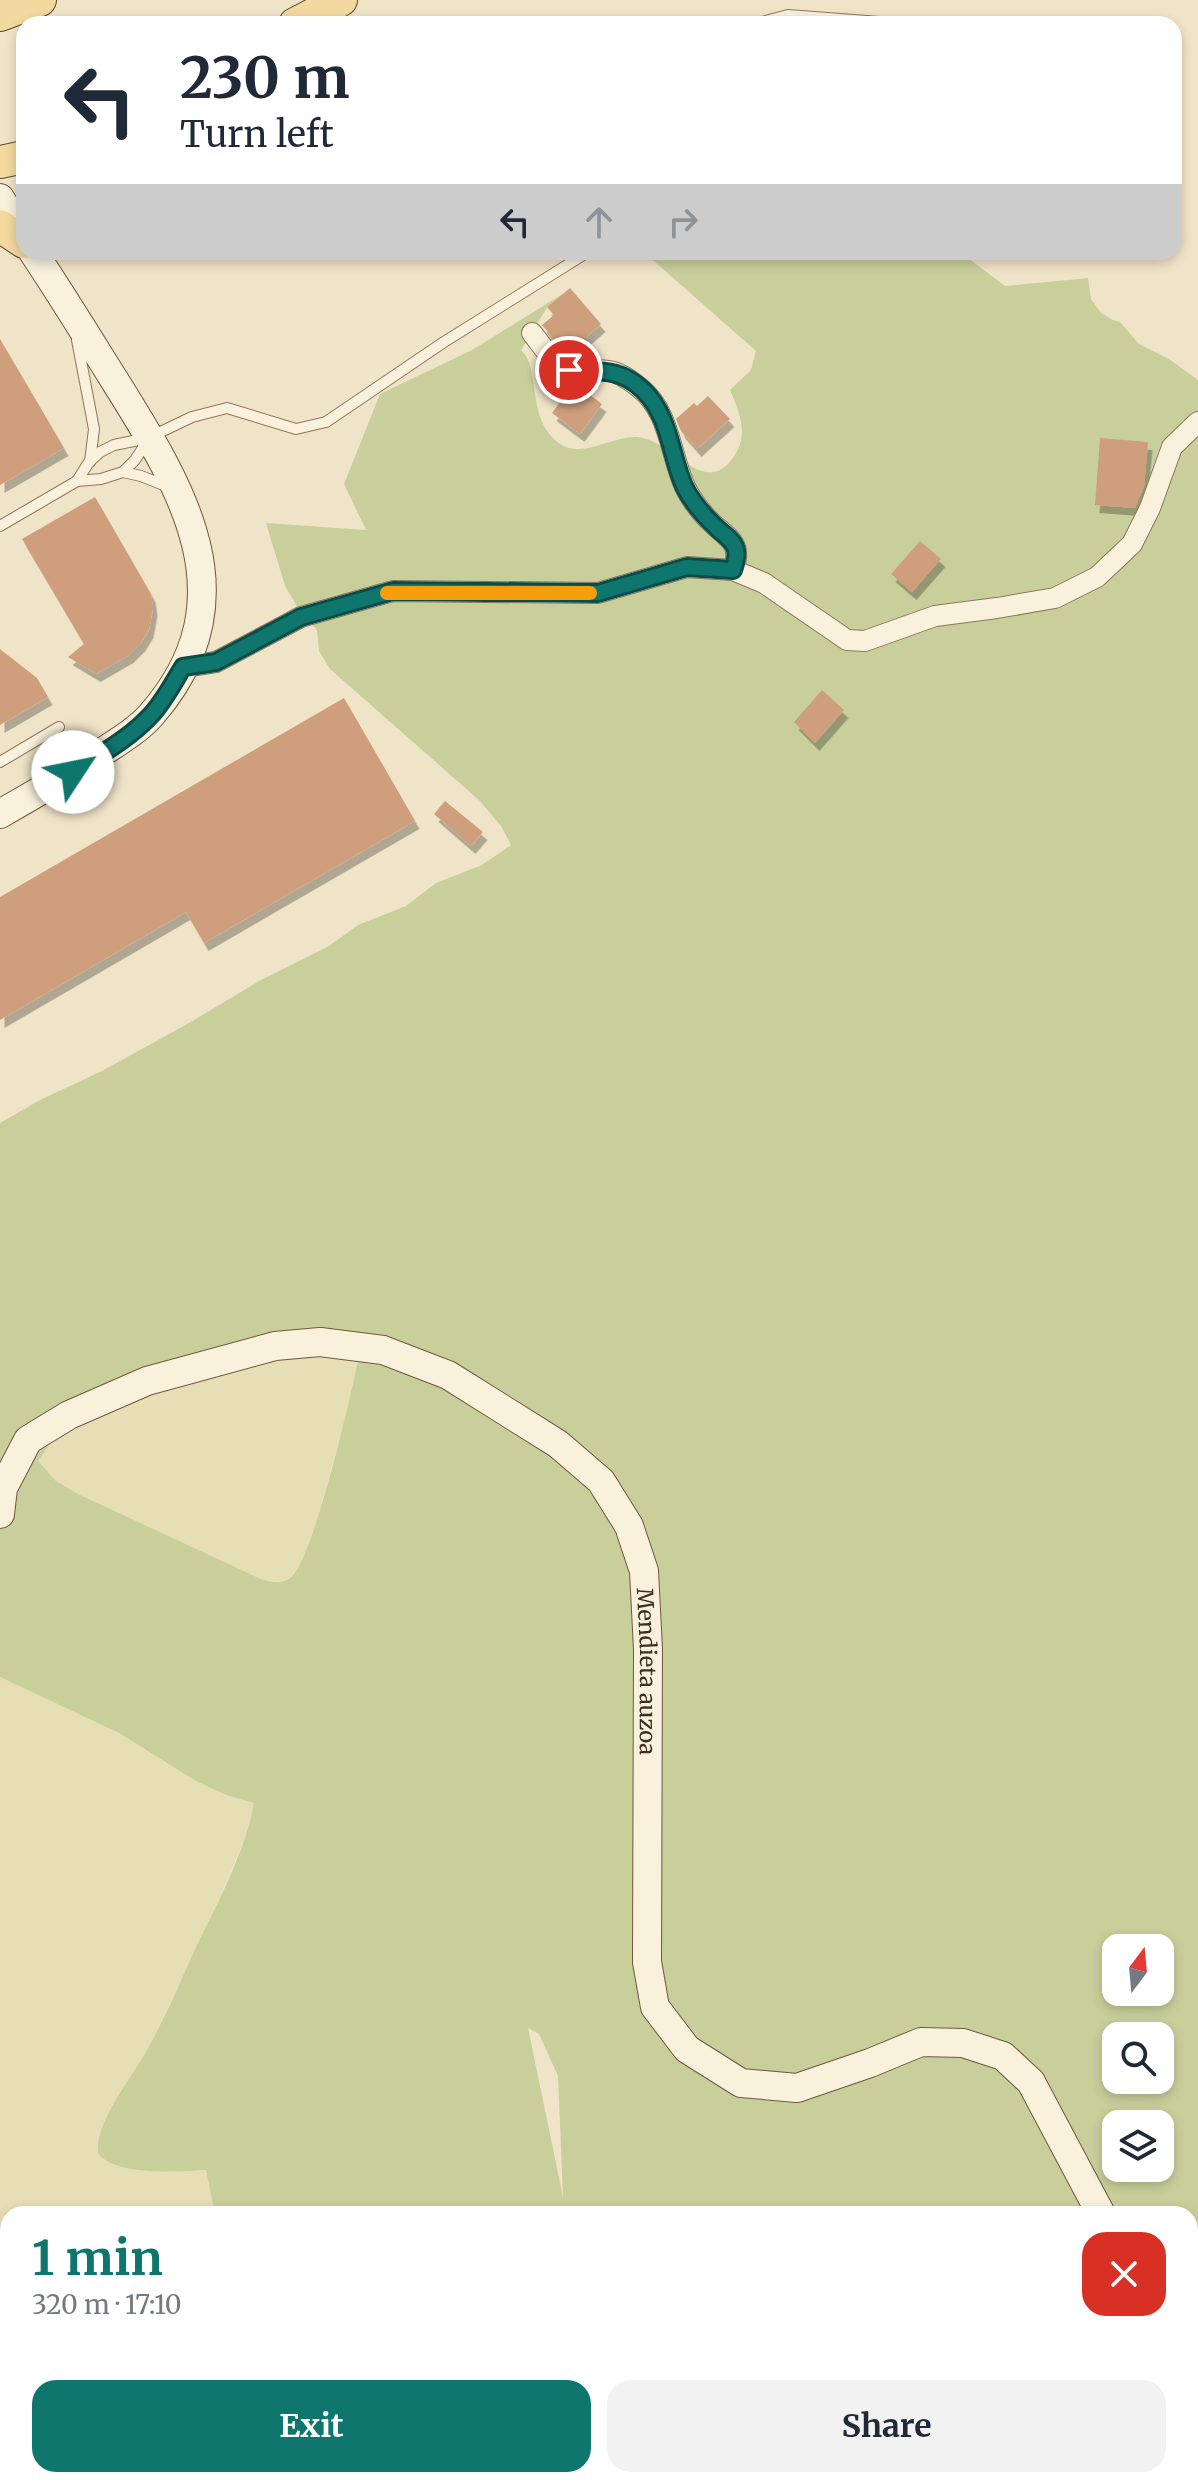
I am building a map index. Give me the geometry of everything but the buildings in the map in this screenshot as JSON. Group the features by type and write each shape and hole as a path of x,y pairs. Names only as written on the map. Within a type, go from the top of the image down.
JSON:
{"main road":[{"path":"0,15 40,0"},
{"path":"310,16 341,0"}],"street":[{"path":"0,198 16,226"},
{"path":"0,814 73,772 128,735 151,715 183,667 193,644 200,611 202,581 198,548 179,493 38,260"},
{"path":"532,333 559,365 569,370 617,373 643,391 656,406 694,504 736,545 738,557 733,570"},
{"path":"183,667 216,662 301,617 393,591 598,593 687,567 733,570 764,583 847,640 865,641 935,616 1055,598 1097,577 1132,544 1150,508 1172,447 1198,422"},
{"name":"Mendieta auzoa","path":"0,1514 3,1488 28,1440 69,1415 147,1381 275,1346 320,1342 383,1350 448,1375 558,1444 601,1481 629,1526 644,1571 648,1649 647,1962 655,2007 687,2049 741,2083 797,2088 921,2042 963,2043 1003,2056 1031,2082 1097,2206"}],"lane":[{"path":"77,481 89,462 114,445 148,438 192,417 227,408 296,429 326,422 444,342 575,260"},
{"path":"73,314 94,429 89,462"},
{"path":"0,526 77,481 101,479 123,472 135,460 148,438"},
{"path":"123,472 141,476 179,493"},
{"path":"0,762 59,727"}],"shaded area":[{"path":"287,1354 359,1356 349,1405 312,1538 297,1572 285,1581 261,1579 78,1494 56,1481 37,1461 54,1438 96,1417 174,1387"},
{"path":"0,1677 119,1733 196,1781 226,1795 255,1803 244,1840 212,1915 148,2049 100,2135 120,2167 177,2172 211,2170 220,2206 0,2206"}],"green space":[{"path":"652,260 971,260 1005,286 1088,278 1091,299 1101,313 1120,322 1139,344 1169,359 1198,380 1198,2206 213,2206 206,2170 164,2172 118,2166 98,2153 99,2141 108,2114 154,2037 230,1876 254,1803 226,1795 196,1781 119,1733 0,1677 0,1123 102,1071 261,980 329,946 358,925 406,906 436,883 482,865 511,845 501,826 480,801 330,669 319,651 317,630 301,613 285,586 266,523 366,530 344,484 380,394 472,350 564,293 548,306 521,350 531,369 538,408 549,434 560,444 578,449 628,437 650,440 698,470 710,472 721,469 732,459 741,442 742,425 730,390 751,370 756,351","holes":["287,1354 359,1356 340,1438 310,1542 299,1566 283,1582 261,1579 78,1494 56,1481 38,1461 54,1438 96,1417 174,1387","528,2028 539,2034 558,2076 563,2197"]}],"slow traffic":[{"path":"387,593 590,593"}],"route":[{"path":"73,772 128,735 151,715 183,667 216,662 301,617 393,591 598,593 687,567 733,570 738,557 736,545 694,504 656,406 643,391 617,373 569,370"}]}
